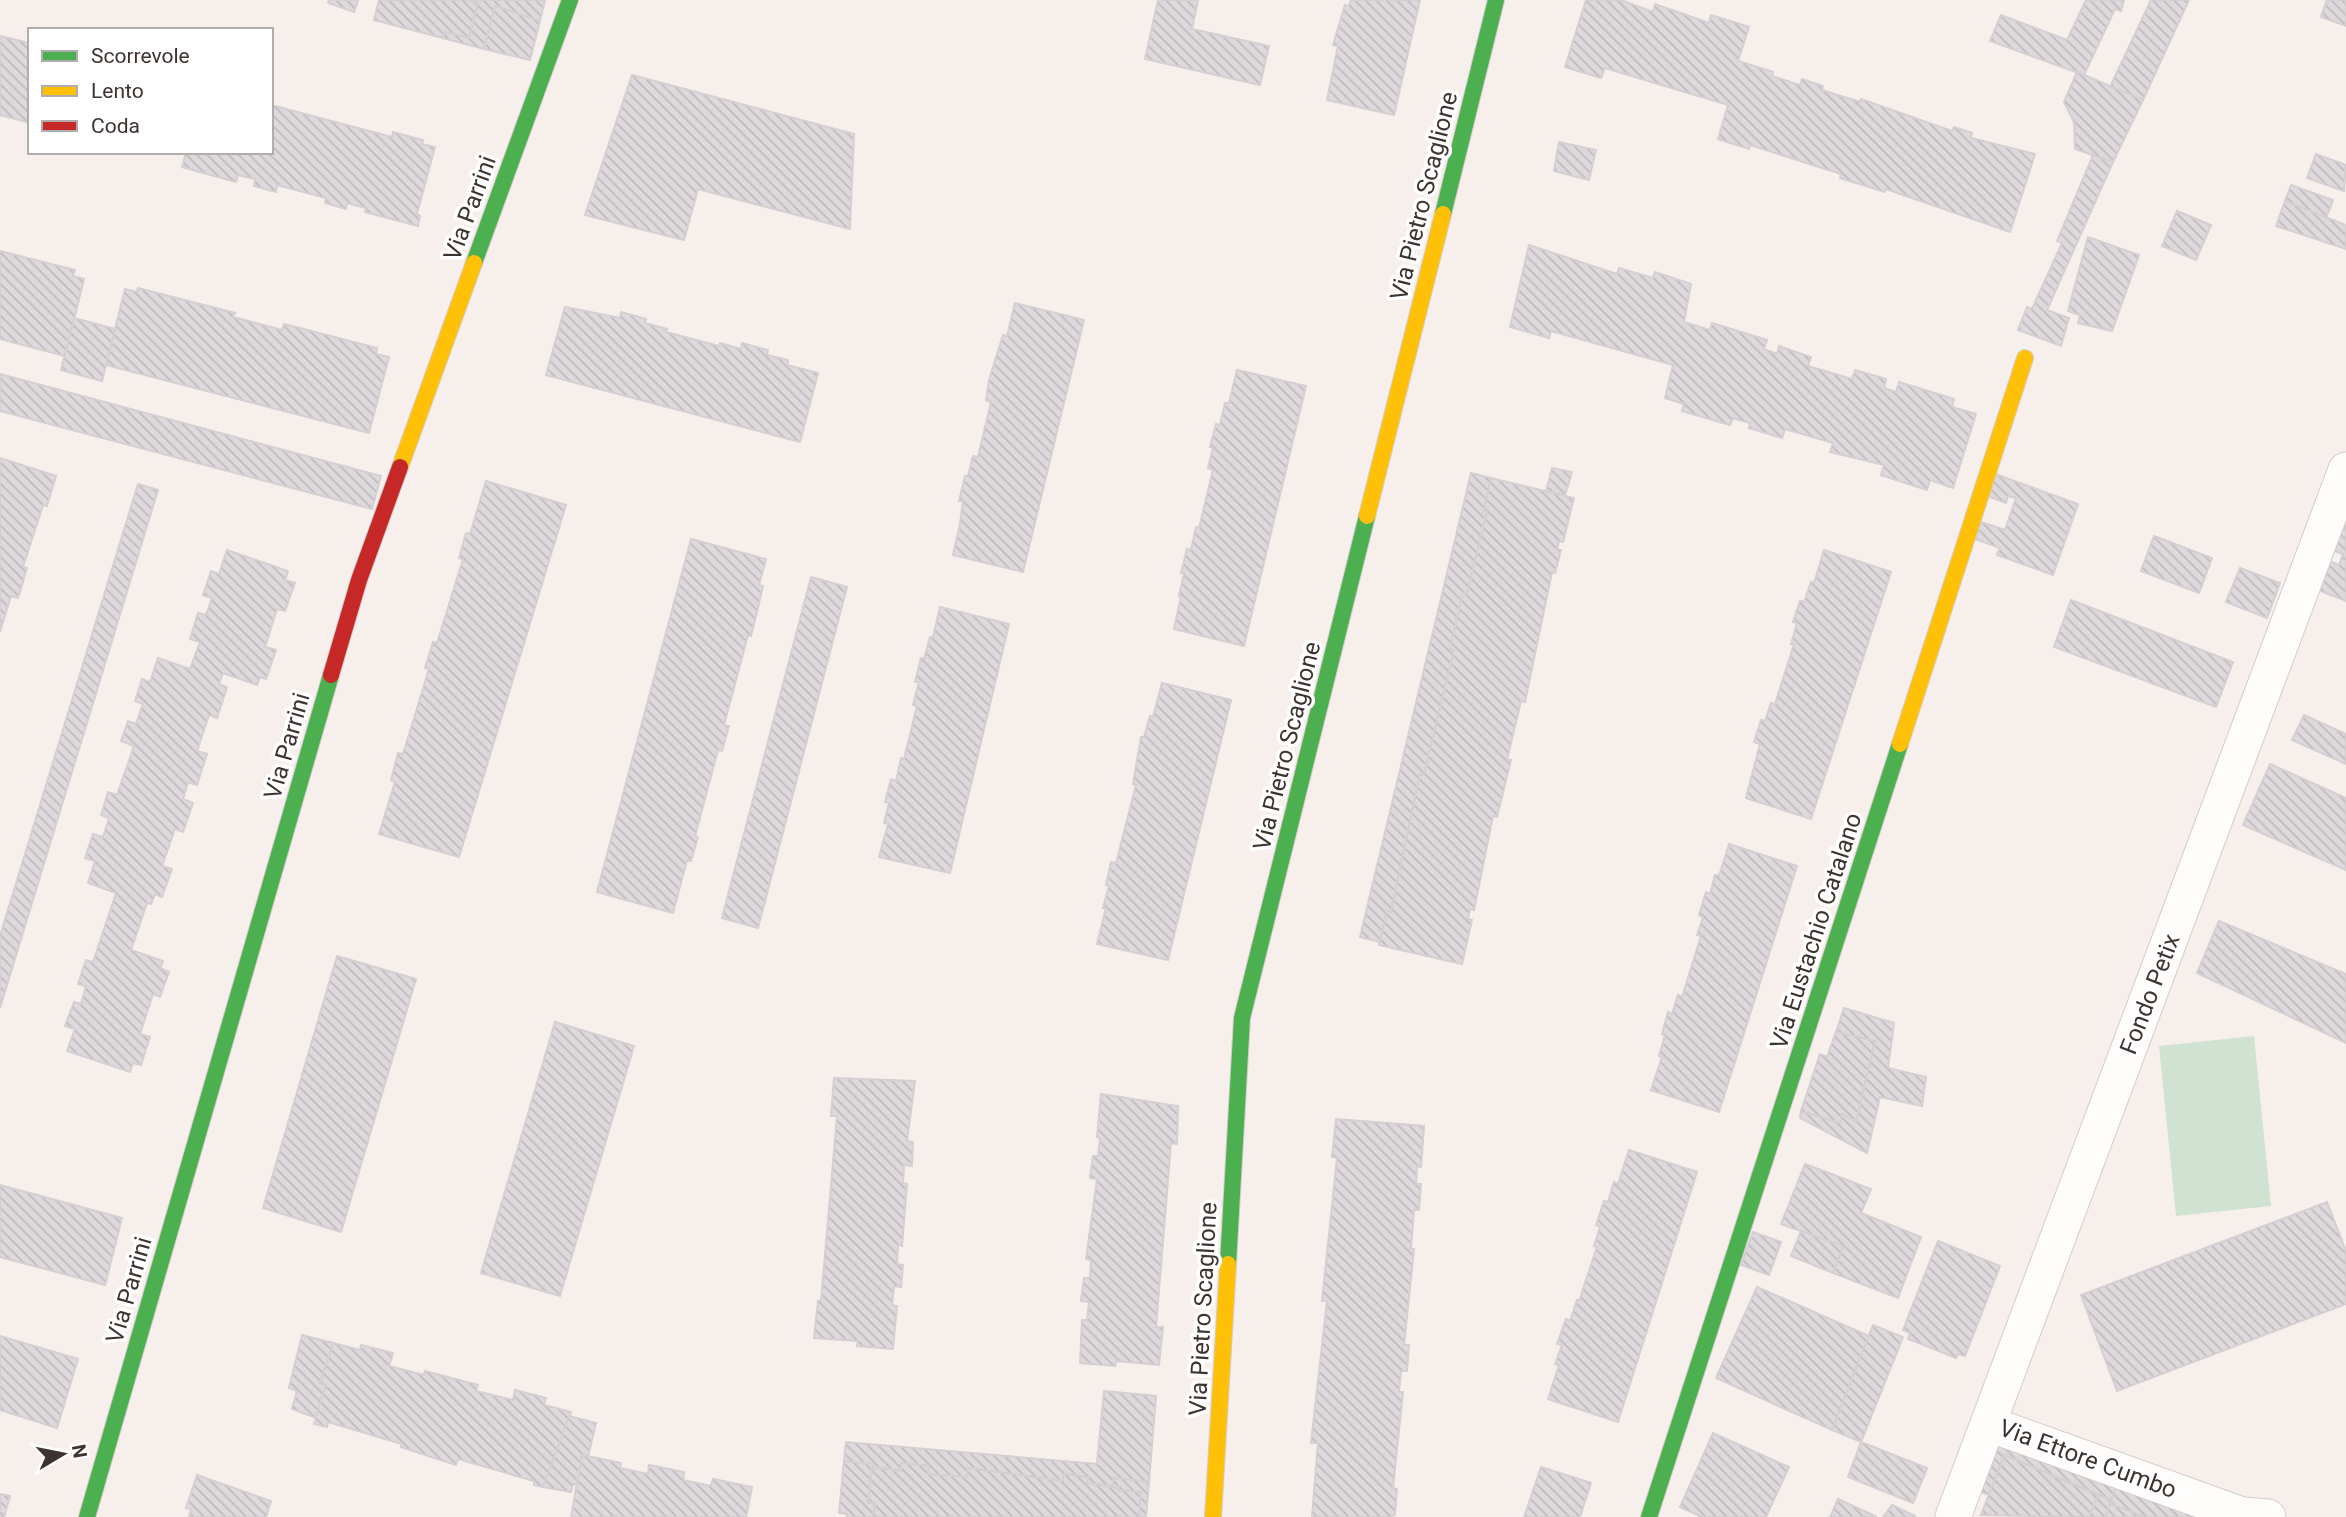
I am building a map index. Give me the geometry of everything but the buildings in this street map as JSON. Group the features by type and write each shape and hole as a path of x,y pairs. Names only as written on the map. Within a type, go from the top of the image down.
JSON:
{"street":[{"name":"Via Parrini","path":"87,1517 359,580 570,0"},
{"name":"Via Pietro Scaglione","path":"1213,1517 1242,1018 1496,0"},
{"name":"Via Eustachio Catalano","path":"1649,1517 2025,358"},
{"name":"Fondo Petix","path":"1953,1517 2340,503 2346,470"},
{"name":"Via Ettore Cumbo","path":"1989,1423 2242,1515 2268,1517"}],"green space":[{"path":"2254,1036 2271,1206 2176,1216 2159,1046"}],"traffic: fast":[{"path":"474,263 570,0"},
{"path":"1443,214 1496,0"},
{"path":"1228,1264 1242,1018 1367,516"},
{"path":"87,1517 331,675"},
{"path":"1649,1517 1900,744"}],"traffic: slow":[{"path":"1367,516 1443,214"},
{"path":"400,467 474,263"},
{"path":"1900,744 2025,358"},
{"path":"1213,1517 1228,1264"}],"traffic: jam":[{"path":"331,675 359,580 400,467"}]}
